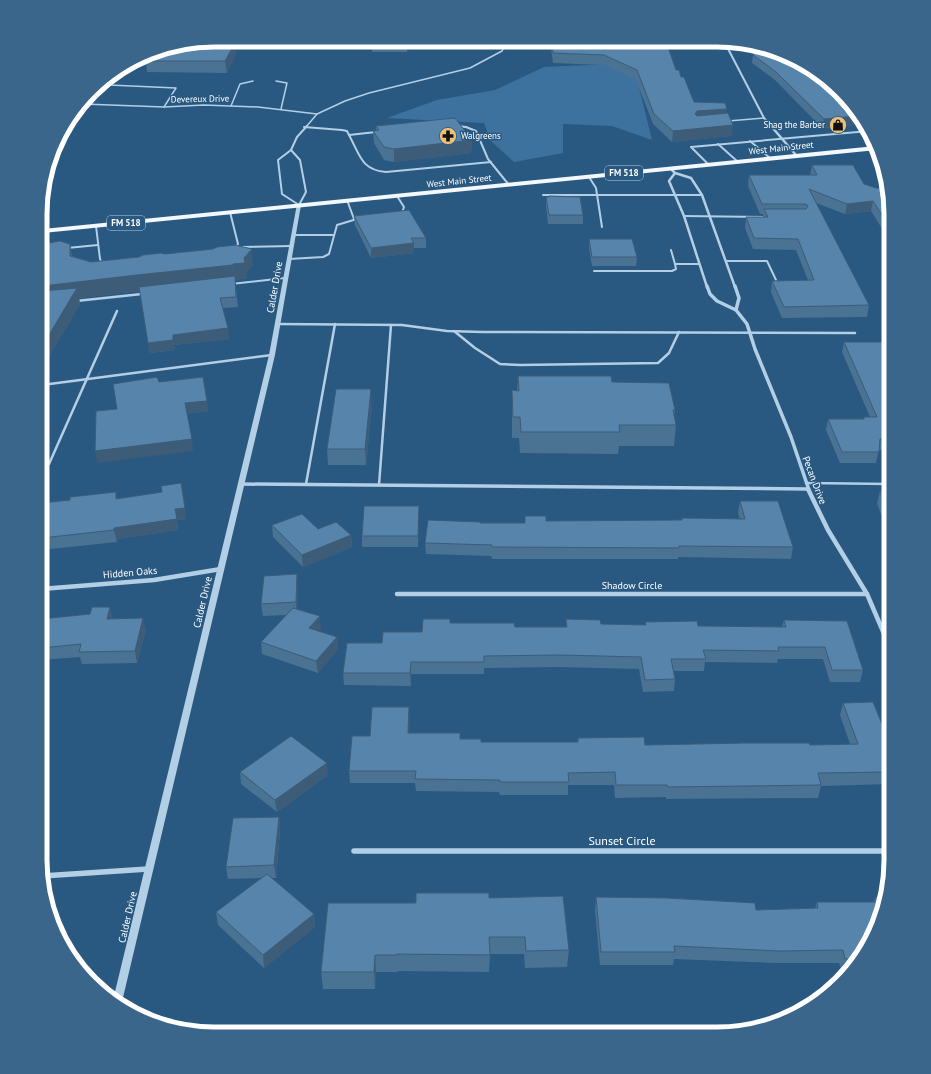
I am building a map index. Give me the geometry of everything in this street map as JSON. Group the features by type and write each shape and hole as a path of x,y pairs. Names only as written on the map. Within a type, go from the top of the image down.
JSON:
{"main road":[{"name":"West Main Street","path":"47,231 588,177 672,171 708,164 870,148"}],"street":[{"path":"727,47 764,118 796,155"},
{"path":"672,171 691,178 702,195 711,216 739,298 736,310"},
{"name":"Pecan Drive","path":"672,171 669,181 684,216 710,294 717,301 736,310 747,324 791,437 808,489 828,530 867,594 884,634"},
{"name":"Calder Drive","path":"118,997 272,355 299,205"},
{"path":"241,484 808,489"},
{"name":"Hidden Oaks","path":"47,589 154,580 220,570"},
{"name":"Shadow Circle","path":"397,594 867,594"},
{"name":"Sunset Circle","path":"354,851 884,851"},
{"path":"47,876 149,869"}],"lane":[{"path":"291,150 300,160 306,192 299,205 282,194 278,160 291,150 304,127 317,114 345,101 369,93 470,68 489,59 504,47"},
{"path":"231,106 240,84 253,81"},
{"path":"276,81 287,83 280,109"},
{"path":"109,85 176,88 164,107"},
{"name":"Devereux Drive","path":"90,103 164,107 231,106 280,109 317,114"},
{"path":"726,122 764,118"},
{"path":"450,126 473,128 481,138 486,155 509,185"},
{"path":"304,127 347,131 365,165 374,171 386,172 491,162"},
{"path":"349,135 380,132"},
{"path":"708,164 691,147 862,132"},
{"path":"749,141 770,158"},
{"path":"718,144 737,161"},
{"path":"588,177 593,182 602,227"},
{"path":"543,195 702,195"},
{"path":"397,196 404,208 404,212 398,215"},
{"path":"347,200 354,219"},
{"path":"230,212 238,244 236,248 291,246"},
{"path":"684,216 773,217"},
{"path":"289,259 323,257 329,254 333,234 337,225 354,219 362,219"},
{"path":"96,226 100,259 102,263 108,264"},
{"path":"293,235 333,234"},
{"path":"66,248 98,245"},
{"path":"594,271 672,271 676,269 671,250"},
{"path":"726,261 767,261 776,280"},
{"path":"675,264 699,264"},
{"path":"225,284 285,278"},
{"path":"71,302 146,293"},
{"path":"49,464 117,311"},
{"path":"277,324 391,325 454,331 750,332 855,334"},
{"path":"306,484 335,324"},
{"path":"379,485 391,325"},
{"path":"454,331 475,348 500,364 520,365 658,363 664,360 669,353 680,332"},
{"path":"47,384 272,355"},
{"path":"806,483 884,484"}],"shaded area":[{"path":"633,63 652,140 612,126 563,124 563,153 514,162 491,141 484,123 387,118 437,100 495,90 544,67"}],"building":[{"path":"233,47 225,61 148,61 171,53 193,48"},
{"path":"552,47 668,47 676,70 679,70 681,77 684,77 694,102 725,103 727,109 697,111 695,114 697,116 728,113 733,125 673,131 654,114 637,70 604,55 553,53"},
{"path":"755,52 770,56 791,64 804,71 835,96 852,116 824,119 776,72 753,55"},
{"path":"455,118 472,140 394,149 384,147 373,131 379,130 376,126"},
{"path":"812,165 853,165 864,184 876,188 882,188 884,218 873,201 847,204 809,189 869,305 784,307 772,281 814,280 798,239 754,238 746,217 768,217 764,209 806,209 808,206 806,204 762,204 749,175 817,175"},
{"path":"546,197 580,197 583,215 549,215"},
{"path":"409,210 426,238 411,238 414,243 371,248 354,216"},
{"path":"589,239 632,239 637,257 592,257"},
{"path":"60,241 70,244 70,256 91,262 161,253 165,254 213,249 217,247 235,245 252,249 244,258 245,263 47,286 47,243"},
{"path":"235,276 236,297 220,298 228,328 173,335 173,340 148,343 139,287"},
{"path":"77,288 47,338 47,291"},
{"path":"844,342 884,342 884,439 880,439 879,452 842,452 828,419 864,419 864,417 877,417"},
{"path":"518,376 611,376 612,382 669,383 675,410 673,410 676,425 619,425 620,432 521,432 520,417 513,417 512,390 519,391"},
{"path":"157,377 159,382 203,377 207,401 185,403 192,439 95,451 96,411 117,409 113,384"},
{"path":"336,389 371,389 365,449 327,449"},
{"path":"181,483 185,508 175,509 177,519 114,528 114,530 47,537 47,502 70,500 70,497 116,492 116,499 162,492 161,486"},
{"path":"880,491 884,491 884,503"},
{"path":"740,501 778,501 793,547 492,547 492,545 425,543 428,520 480,523 525,523 525,516 546,516 546,521 682,520 682,518 745,519"},
{"path":"364,506 419,506 418,536 362,536"},
{"path":"302,514 318,529 336,522 351,535 302,555 272,525"},
{"path":"297,574 296,602 261,604 264,576"},
{"path":"92,607 110,607 107,619 143,618 135,651 79,652 81,644 47,647 47,618 90,614"},
{"path":"293,608 320,616 309,628 337,637 316,661 261,642"},
{"path":"423,619 450,619 450,623 514,623 515,627 567,627 566,619 600,620 601,624 646,625 645,622 697,621 698,626 786,627 784,620 847,621 863,670 832,670 825,647 778,647 779,651 703,650 706,659 671,659 675,679 645,680 641,657 560,655 484,656 484,662 411,662 410,673 343,673 347,643 382,643 383,632 422,632"},
{"path":"873,702 884,729 884,772 818,773 821,785 668,787 667,785 616,785 615,772 568,773 569,782 500,782 500,780 415,779 416,771 349,771 352,736 370,736 372,707 409,707 408,733 460,733 460,739 481,739 481,742 578,742 578,738 644,737 645,745 745,743 809,743 810,745 858,744 843,703"},
{"path":"291,736 327,763 275,800 240,772"},
{"path":"279,817 274,865 226,867 233,818"},
{"path":"267,874 314,914 263,955 216,912"},
{"path":"416,893 489,893 489,898 563,896 569,950 526,951 525,937 489,937 490,955 375,955 374,972 321,972 328,903 416,903"},
{"path":"596,897 667,898 755,903 756,910 818,908 817,902 877,902 875,897 880,897 867,934 851,959 845,959 843,950 779,951 674,946 675,952 601,952"}],"place":[{"name":"Shag the Barber","path":"838,125"},
{"name":"Walgreens","path":"448,136"}]}
